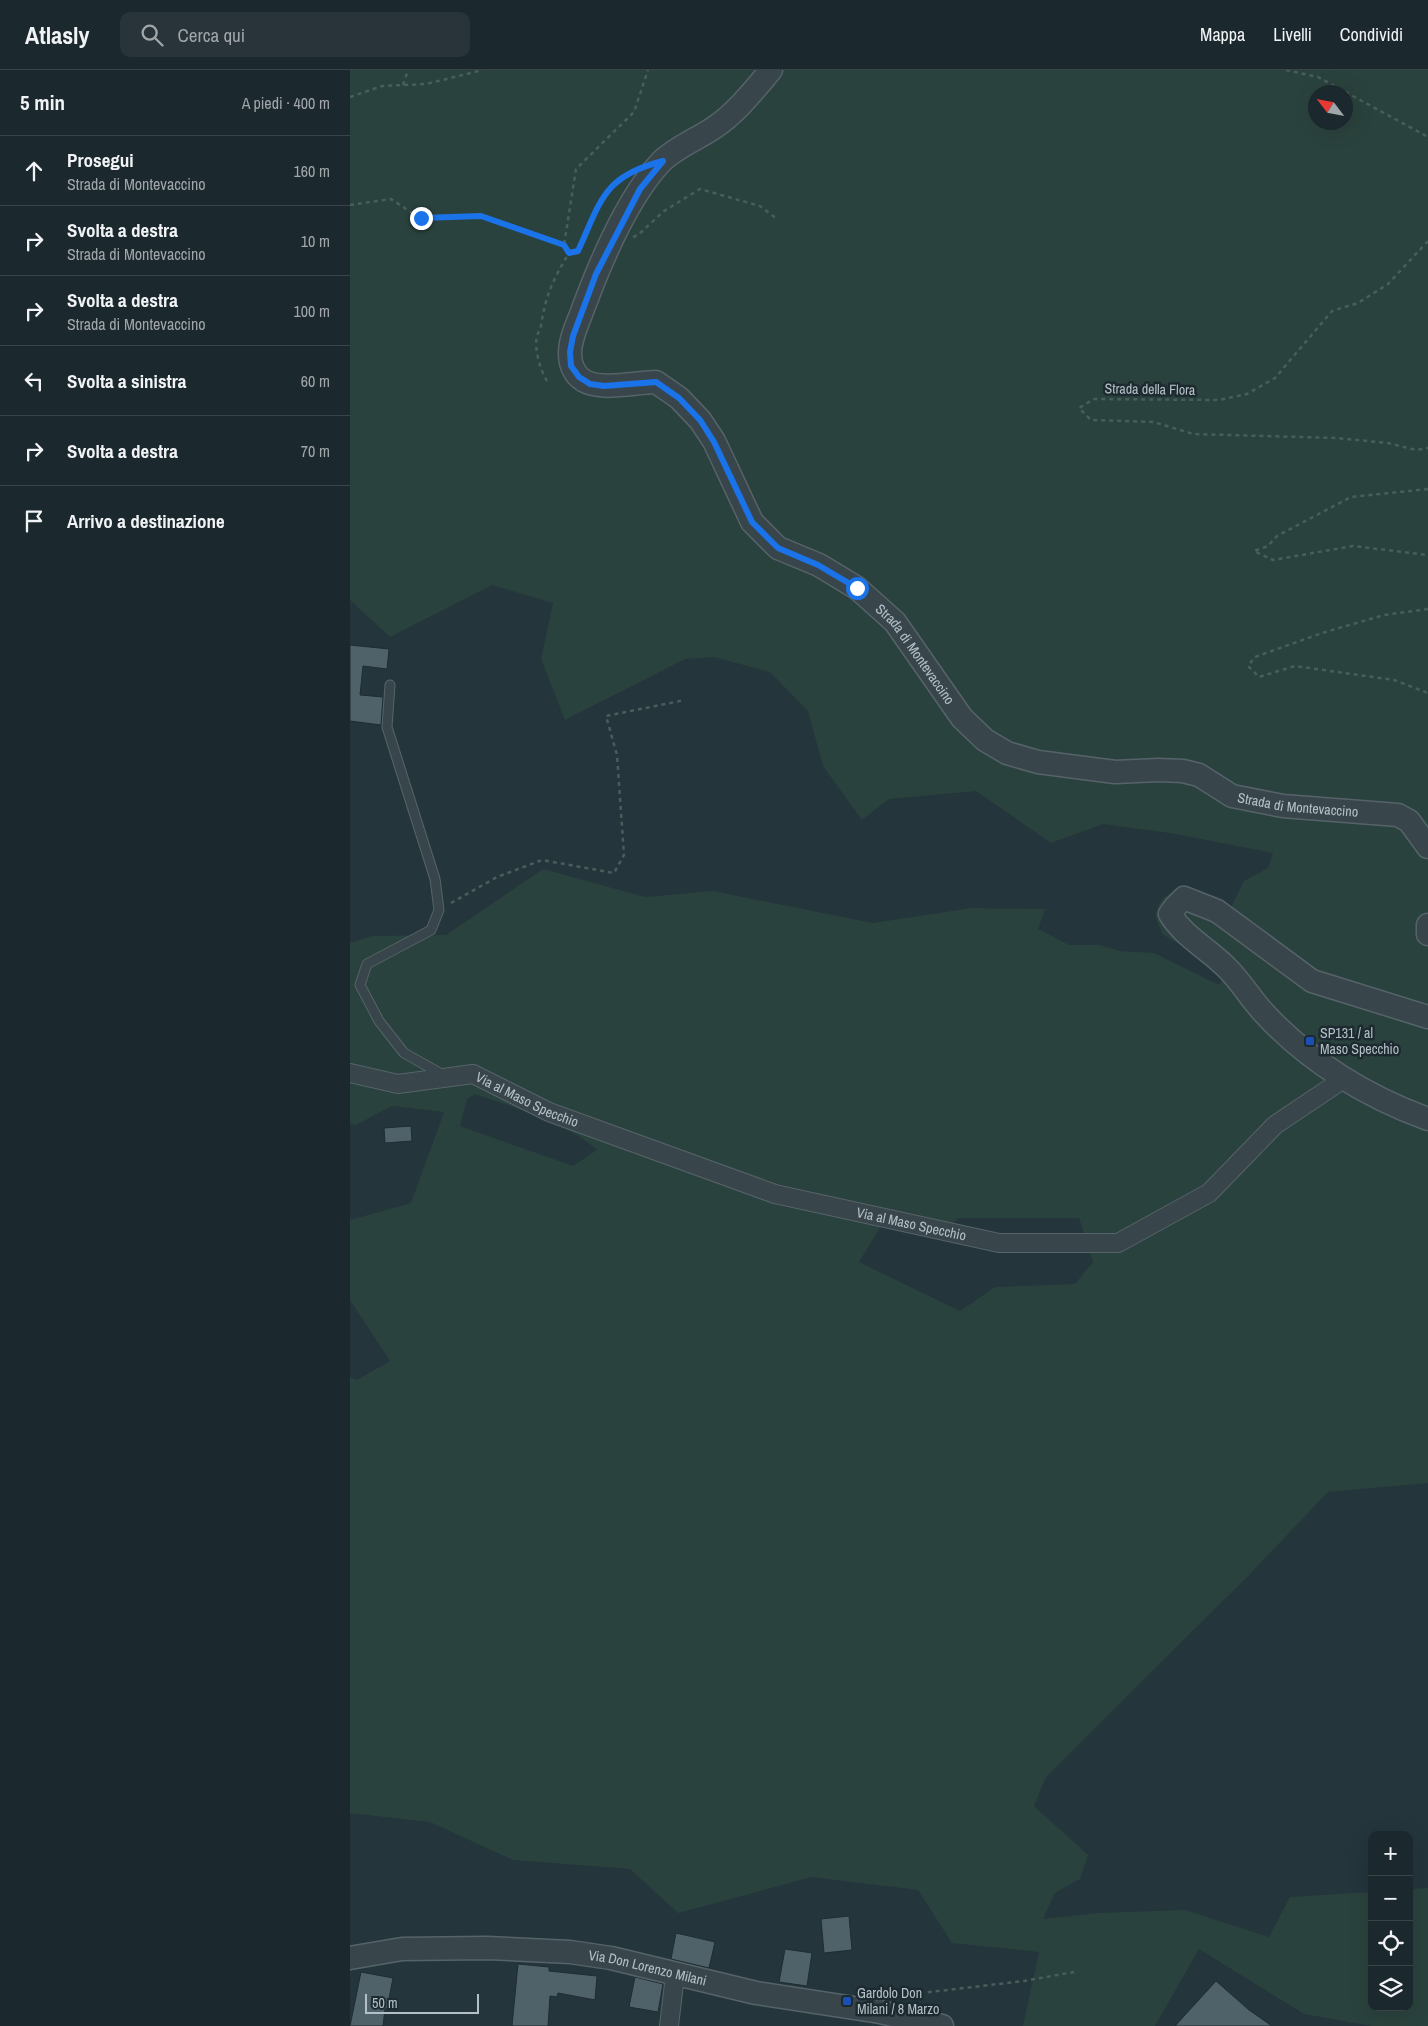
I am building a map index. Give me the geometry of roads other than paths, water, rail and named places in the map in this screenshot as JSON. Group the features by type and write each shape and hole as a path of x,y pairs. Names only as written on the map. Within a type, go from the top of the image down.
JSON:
{"street":[{"name":"Strada di Montevaccino","path":"771,70 733,112 716,126 663,161 640,189 596,274 573,336 570,352 571,366 579,377 590,384 604,386 656,382 679,398 700,420 714,442 752,522 778,548 818,565 857,588 895,622 962,718 986,740 1007,753 1038,762 1115,772 1183,771 1199,775 1232,796 1283,806 1398,815 1409,821 1428,847"},
{"path":"1428,1017 1312,981 1217,911 1197,902 1184,898 1170,914 1184,934 1228,968 1263,1012 1295,1045 1345,1078 1396,1107 1428,1118"},
{"path":"1428,925 1428,934"},
{"name":"Via al Maso Specchio","path":"350,1073 398,1084 473,1074 549,1112 775,1194 999,1243 1118,1243 1209,1194 1275,1125 1345,1078"},
{"name":"Via Don Lorenzo Milani","path":"350,1958 402,1949 487,1948 570,1952 611,1958 675,1975 756,1993 873,2010 942,2026"},
{"path":"670,2026 675,1975"}],"lane":[{"path":"390,685 387,727 435,879 438,910 431,930 367,964 360,985 379,1021 404,1053 447,1078"}],"place":[{"name":"SP131 / al Maso Specchio","path":"1310,1041"},
{"name":"Gardolo Don Milani / 8 Marzo","path":"847,2001"}]}
